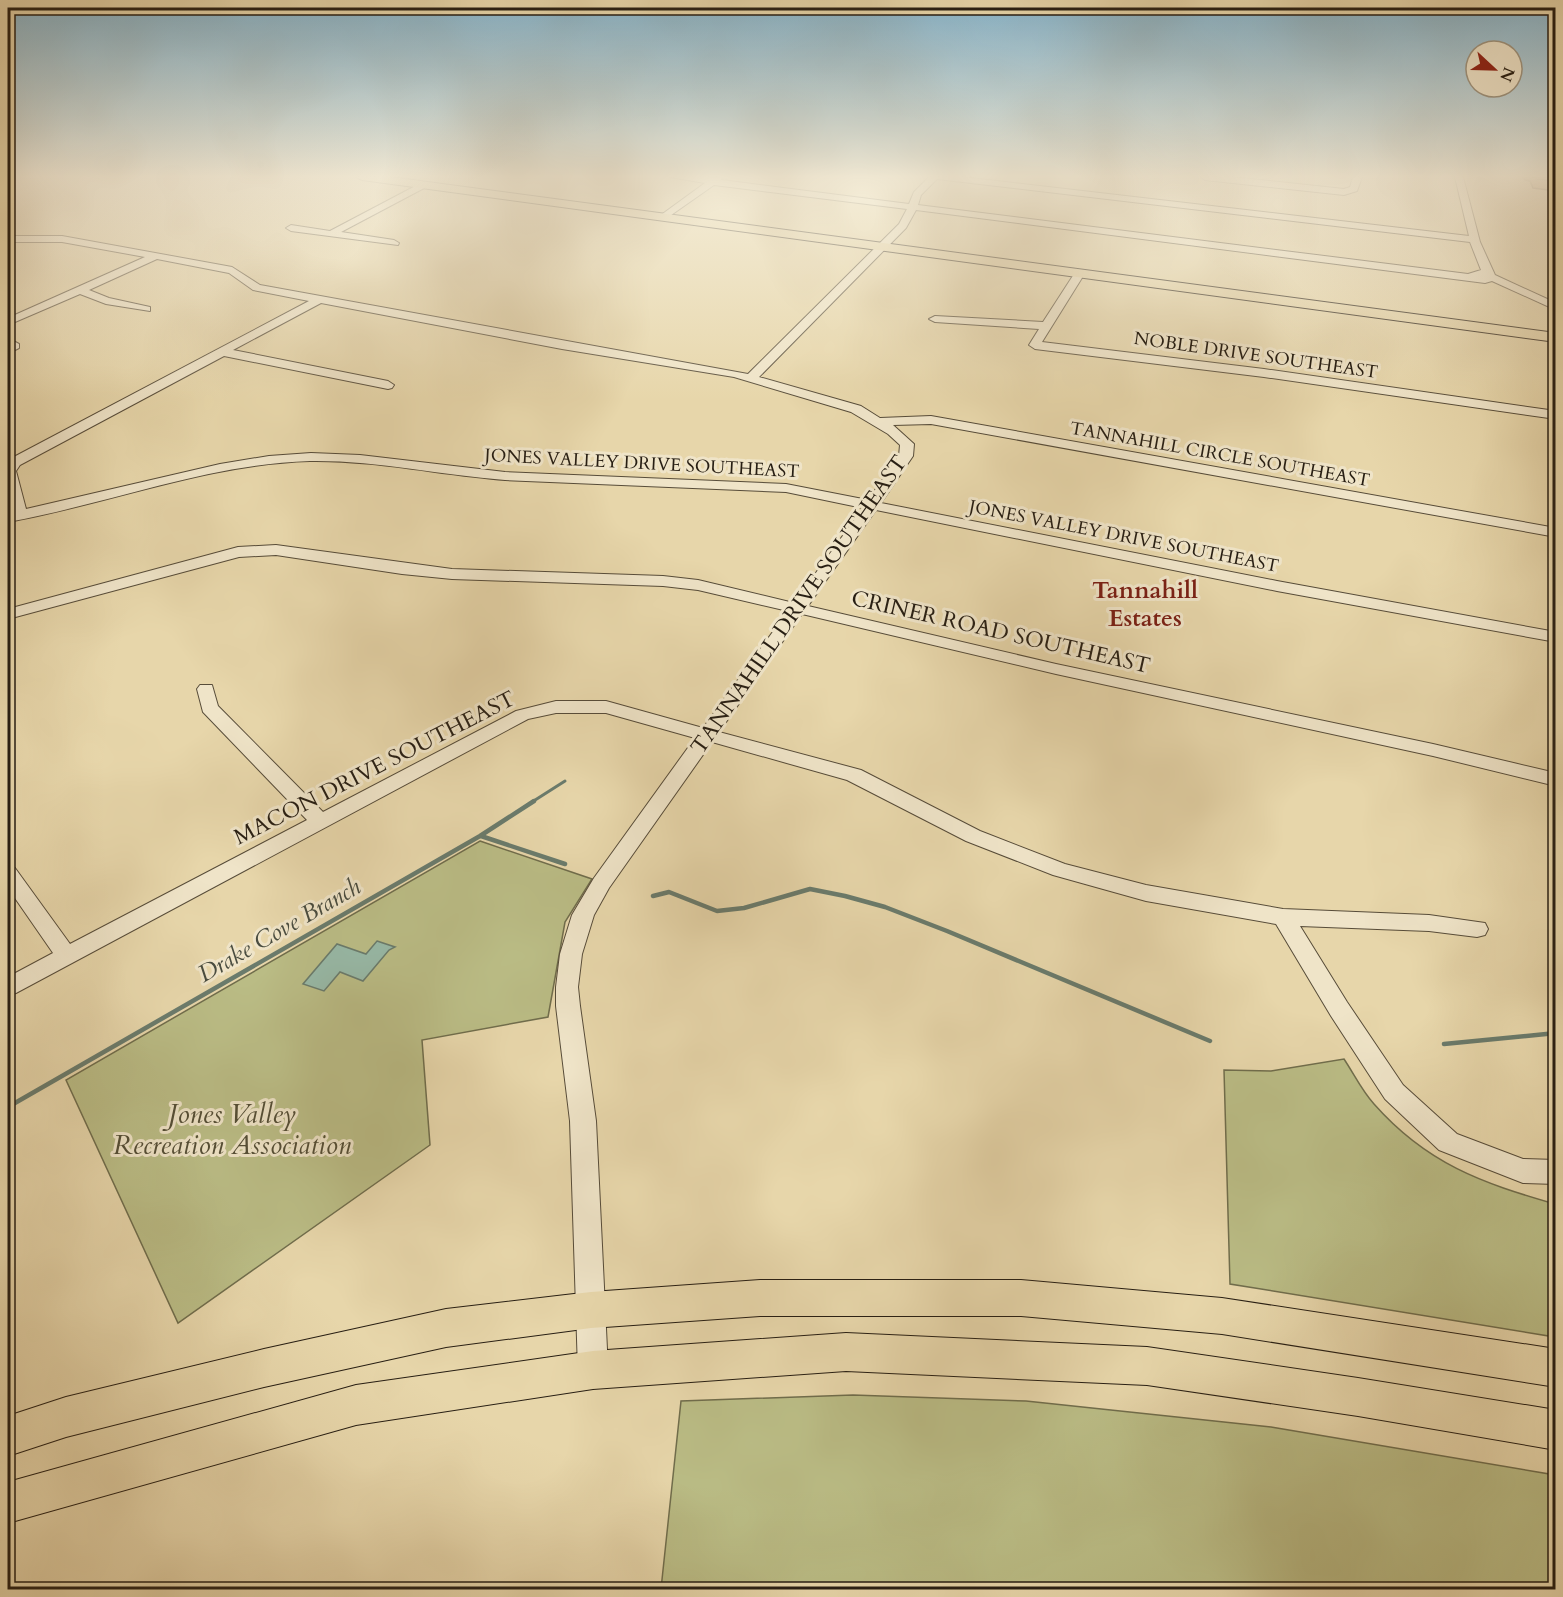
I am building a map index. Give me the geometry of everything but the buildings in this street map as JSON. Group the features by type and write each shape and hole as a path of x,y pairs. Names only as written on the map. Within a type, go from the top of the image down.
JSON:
{"main road":[{"path":"917,252 1556,338"},
{"path":"8,1436 66,1417 264,1368 435,1331 591,1310 760,1298 1021,1298 1222,1316 1556,1368"},
{"path":"8,1503 356,1405 593,1370 846,1352 1147,1366 1359,1396 1556,1430"}],"street":[{"name":"TANNAHILL DRIVE SOUTHEAST","path":"131,252 232,270 257,288 562,345 735,374 856,409 907,444 906,456 872,506 602,883 583,915 571,954 568,1006 583,1121 593,1370"},
{"path":"750,379 878,252"},
{"path":"1268,252 1456,275 1483,275 1556,307"},
{"path":"1478,252 1483,275"},
{"path":"8,322 156,256"},
{"name":"NOBLE DRIVE SOUTHEAST","path":"1080,273 1035,345 1264,373 1556,415"},
{"path":"79,290 105,301 146,309"},
{"path":"14,516 9,471 15,462 321,300"},
{"path":"935,319 1046,326"},
{"path":"224,352 388,385"},
{"name":"TANNAHILL CIRCLE SOUTHEAST","path":"878,422 931,420 1556,532"},
{"name":"JONES VALLEY DRIVE SOUTHEAST","path":"14,516 220,468 311,457 360,459 505,476 786,488 1277,586 1556,637"},
{"name":"CRINER ROAD SOUTHEAST","path":"8,614 238,552 276,550 402,569 452,574 663,581 698,585 1056,669 1422,747 1556,780"},
{"path":"206,689 210,708 320,821"},
{"name":"MACON DRIVE SOUTHEAST","path":"8,987 522,715 556,707 606,707 854,775 973,836 1060,870 1146,893 1283,917 1429,923 1477,929"},
{"path":"8,873 67,956"},
{"path":"1283,917 1339,1009 1394,1092 1448,1142 1523,1171 1556,1172"}],"green space":[{"name":"Jones Valley Recreation Association","path":"480,841 592,879 565,922 548,1017 422,1040 430,1145 178,1323 66,1080"},
{"path":"1344,1059 1374,1104 1414,1142 1457,1169 1503,1188 1555,1204 1555,1337 1230,1284 1224,1070 1271,1071"},
{"path":"853,1395 1026,1401 1271,1427 1555,1475 1555,1589 661,1589 681,1401"}],"shaded area":[{"path":"377,941 395,947 389,950 363,981 340,972 324,991 303,984 337,944 366,954"}],"waterway":[{"name":"Drake Cove Branch","path":"532,802 565,781"},
{"name":"Drake Cove Branch","path":"8,1107 480,836 534,801"},
{"path":"481,836 565,864"},
{"path":"653,896 669,892 717,911 744,908 810,889 845,896 885,907 947,931 1210,1041"},
{"path":"1444,1044 1556,1033"}],"district":[{"name":"Tannahill Estates","path":"1145,604"}]}
